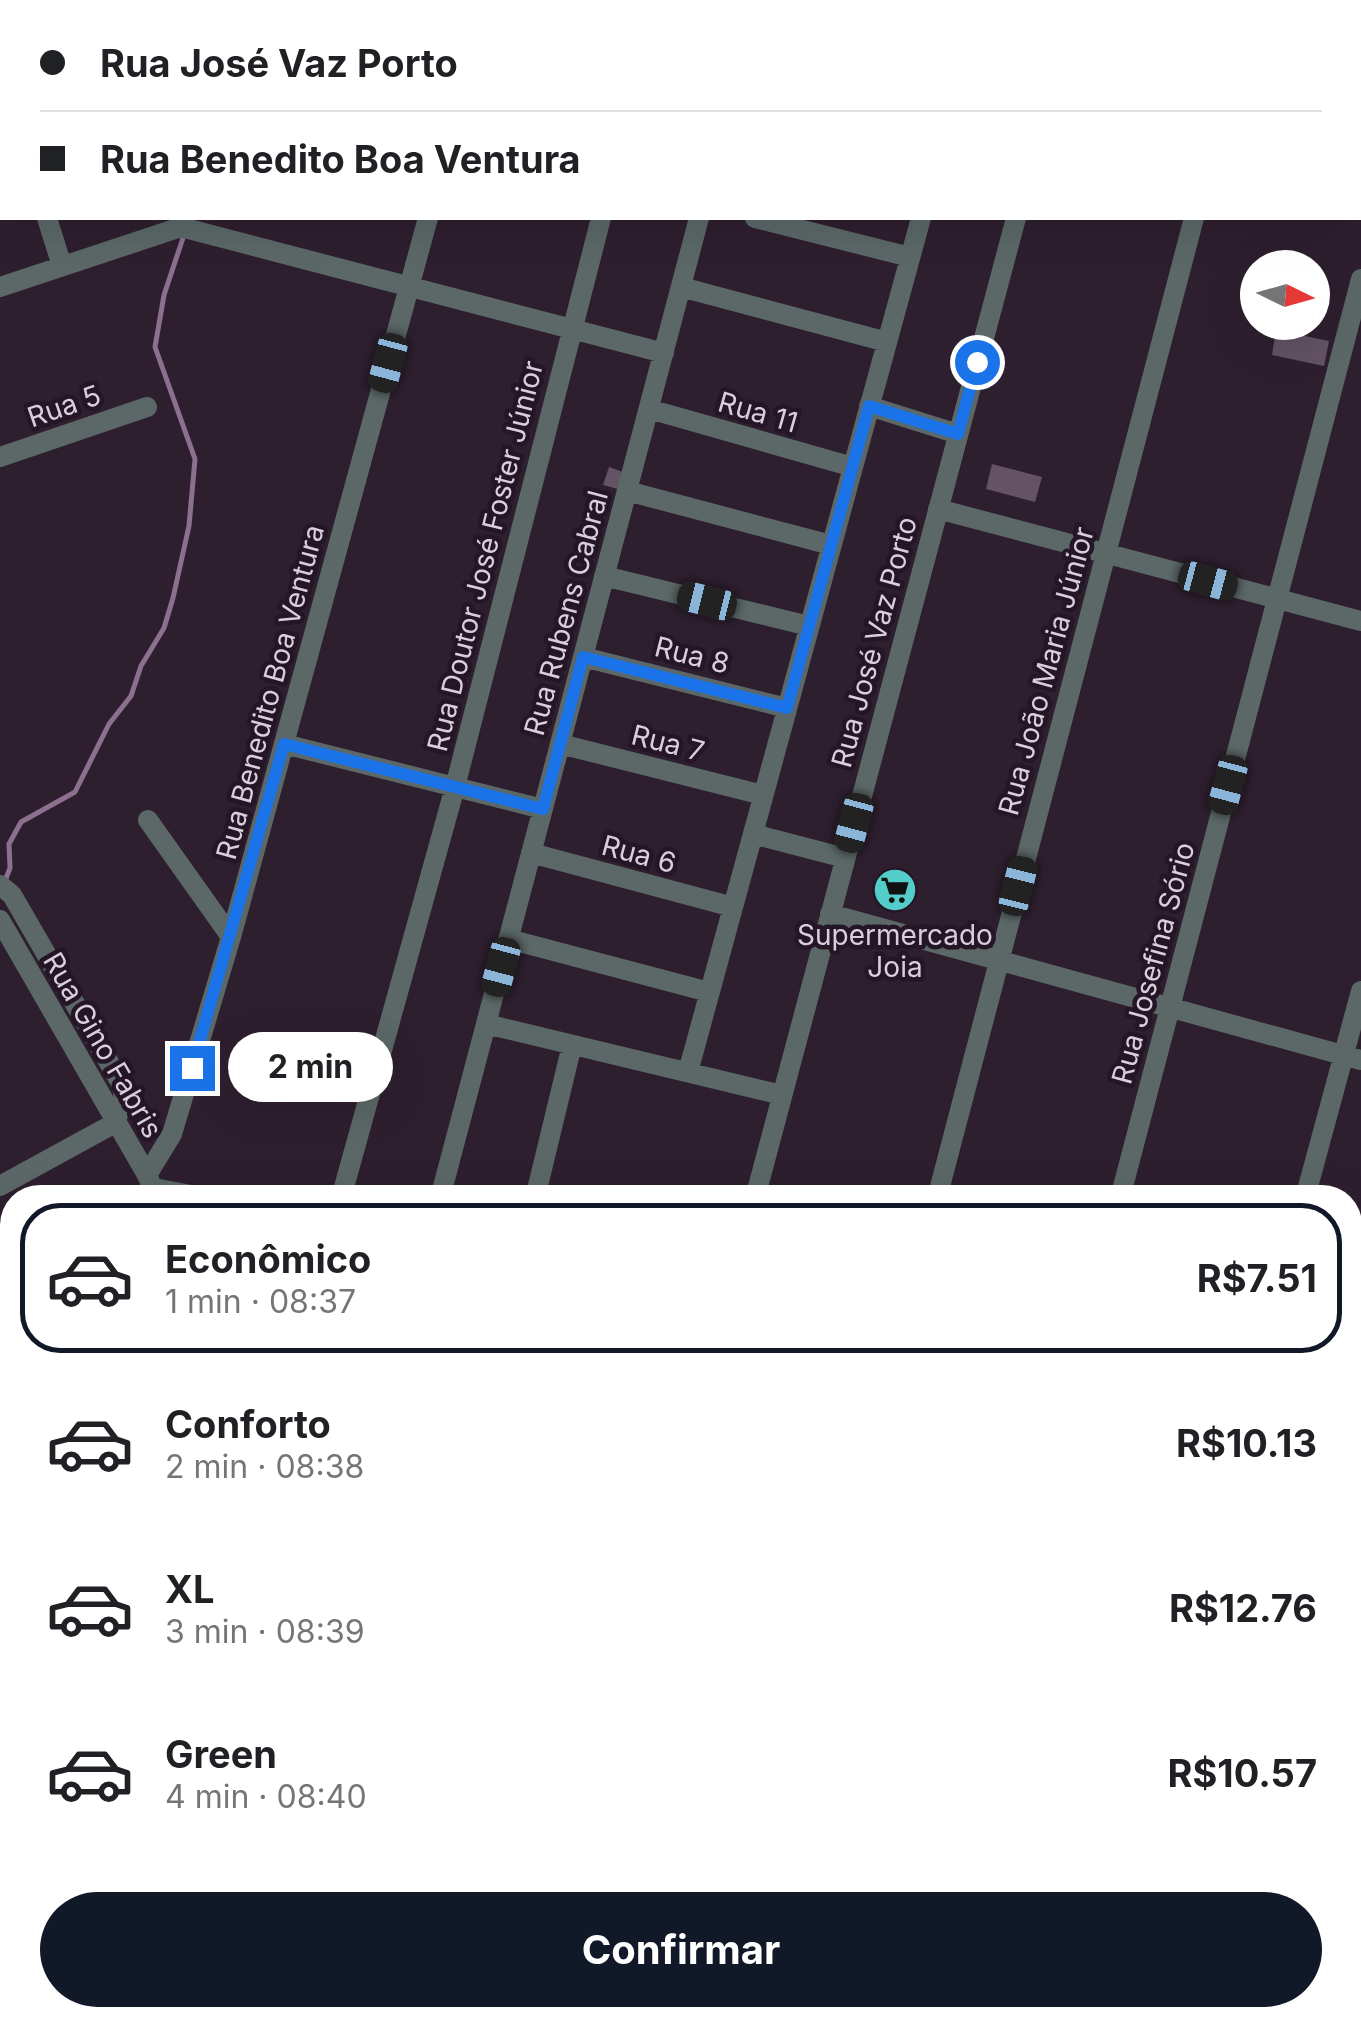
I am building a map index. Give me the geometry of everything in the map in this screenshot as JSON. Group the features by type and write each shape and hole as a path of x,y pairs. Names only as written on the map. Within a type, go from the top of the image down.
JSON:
{"street":[{"path":"48,220 62,266"},
{"name":"Rua Benedito Boa Ventura","path":"154,1185 231,937 427,220"},
{"name":"Rua Doutor José Foster Júnior","path":"345,1185 454,787 600,220"},
{"name":"Rua Rubens Cabral","path":"443,1185 698,220"},
{"path":"762,220 910,257"},
{"path":"688,1072 920,220"},
{"name":"Rua José Vaz Porto","path":"758,1185 1015,220"},
{"name":"Rua João Maria Júnior","path":"940,1185 1193,220"},
{"path":"0,286 181,227 664,353"},
{"name":"Rua Josefina Sório","path":"1123,1185 1361,279"},
{"path":"681,287 887,342"},
{"name":"Rua 5","path":"0,457 146,406"},
{"path":"869,406 958,434"},
{"name":"Rua 11","path":"648,409 853,467"},
{"path":"627,490 832,545"},
{"path":"938,509 1361,621"},
{"path":"604,576 809,626"},
{"name":"Rua 8","path":"583,657 787,708"},
{"path":"284,744 543,809"},
{"name":"Rua 7","path":"560,744 763,796"},
{"path":"148,820 231,937"},
{"path":"752,834 845,858"},
{"name":"Rua 6","path":"531,853 733,907"},
{"path":"2,1185 115,1123 124,1096 122,1085 6,890"},
{"path":"830,914 1352,1058"},
{"name":"Rua Gino Fabris","path":"0,921 152,1185"},
{"path":"508,939 710,992"},
{"path":"1309,1185 1352,1058 1361,991"},
{"path":"486,1024 782,1095"},
{"path":"537,1185 572,1045"}],"building":[{"path":"1274,340 1329,341 1324,366 1272,355"},
{"path":"992,464 1042,477 1035,502 986,489"},
{"path":"609,467 623,472 618,489 603,485"}],"waterway":[{"path":"5,881 10,868 9,844 21,822 75,792 109,724 131,696 141,666 164,628 173,598 189,526 195,459 155,347 164,295 184,235"}],"place":[{"name":"Supermercado Joia","path":"895,890"}],"route":[{"path":"192,1068 284,744 543,809 583,657 787,708 869,406 958,434 977,362"}]}
